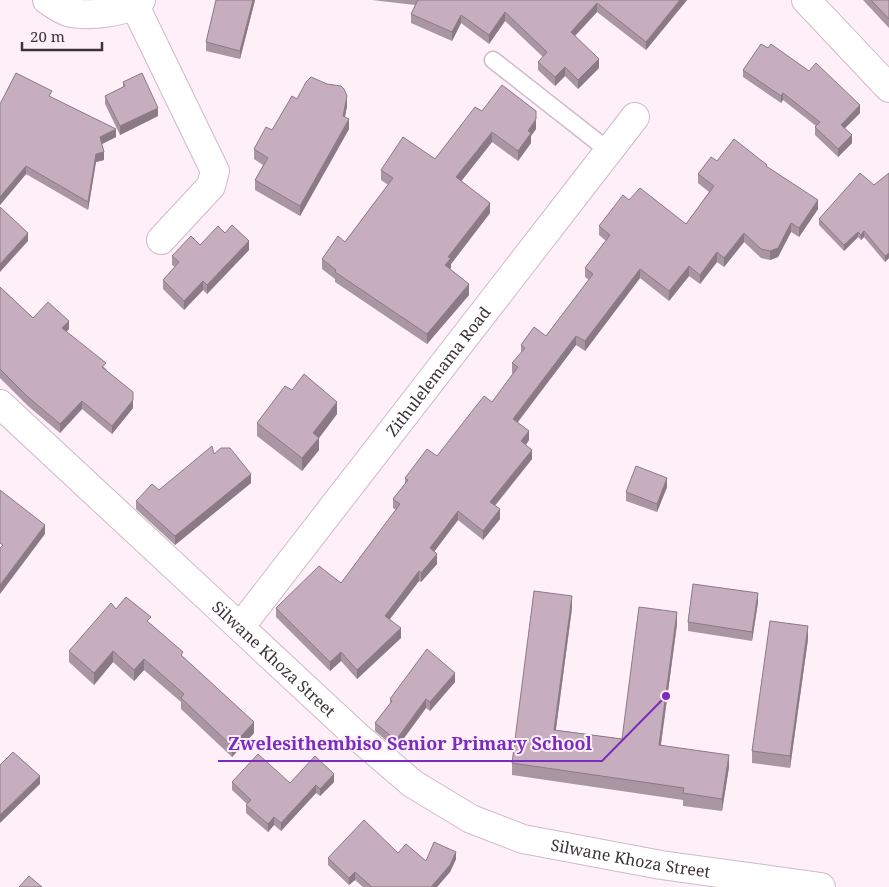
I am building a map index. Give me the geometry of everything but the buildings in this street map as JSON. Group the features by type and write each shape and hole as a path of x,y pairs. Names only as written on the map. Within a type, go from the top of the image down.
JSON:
{"street":[{"path":"47,0 68,12 99,14 138,3 215,171 211,186 161,240"},
{"path":"806,0 889,88"},
{"name":"Zithulelemama Road","path":"241,626 635,116"},
{"name":"Silwane Khoza Street","path":"0,404 352,731 413,784 471,819 523,839 662,865 821,887"}],"lane":[{"path":"493,60 609,151"}],"place":[{"name":"Zwelesithembiso Senior Primary School","path":"666,696"}]}
